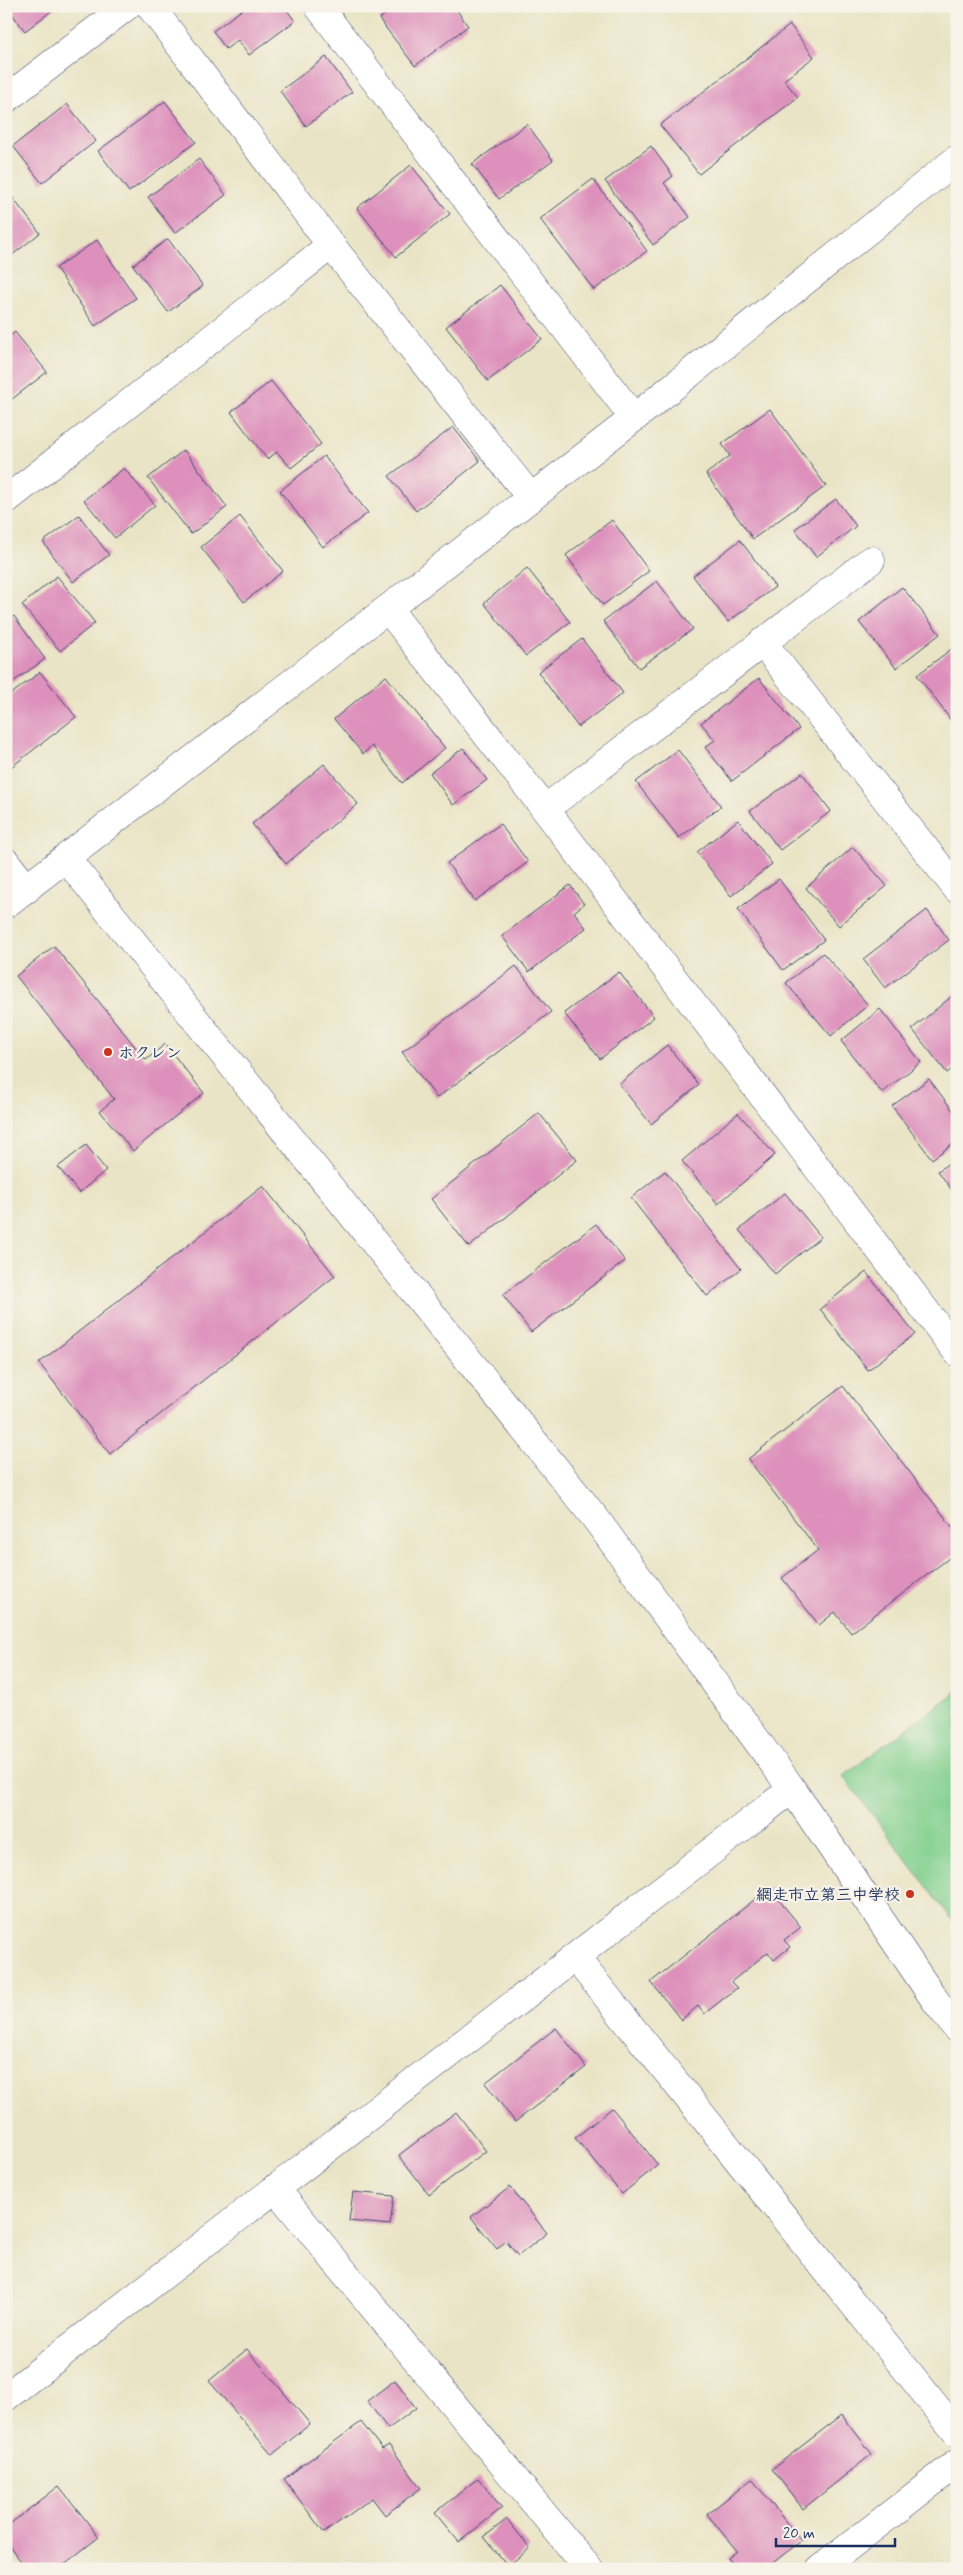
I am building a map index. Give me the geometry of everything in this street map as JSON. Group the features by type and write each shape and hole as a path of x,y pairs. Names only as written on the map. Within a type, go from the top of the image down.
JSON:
{"street":[{"path":"6,99 127,6"},
{"path":"150,6 331,245 532,498"},
{"path":"318,6 634,418"},
{"path":"6,862 16,896 532,498 957,159"},
{"path":"6,500 331,245"},
{"path":"545,809 871,560"},
{"path":"388,609 545,809 957,1352"},
{"path":"762,642 957,889"},
{"path":"66,858 596,1519 792,1789 935,2000 957,2028"},
{"path":"6,2397 792,1789"},
{"path":"575,1957 957,2433"},
{"path":"275,2188 589,2569"},
{"path":"820,2569 957,2463"}],"green space":[{"path":"957,1691 957,1926 843,1776"}],"building":[{"path":"6,6 58,6 25,31"},
{"path":"247,6 284,6 295,21 249,55 238,40 226,49 213,31"},
{"path":"396,6 454,6 468,26 415,66 379,19"},
{"path":"790,25 814,57 784,80 798,97 699,174 660,125"},
{"path":"326,57 352,92 306,126 280,91"},
{"path":"165,101 196,142 129,192 98,151"},
{"path":"67,104 96,141 42,183 13,146"},
{"path":"527,124 553,160 499,199 472,164"},
{"path":"651,146 673,176 664,183 690,217 653,245 605,181"},
{"path":"199,159 226,195 175,233 148,197"},
{"path":"411,165 450,214 396,257 357,208"},
{"path":"593,179 647,251 594,290 540,219"},
{"path":"8,192 40,233 6,260 6,193"},
{"path":"168,239 203,286 168,312 133,265"},
{"path":"97,240 136,298 95,326 56,268"},
{"path":"500,285 542,339 488,381 446,327"},
{"path":"15,332 47,372 7,403 6,339"},
{"path":"271,381 321,444 291,468 277,452 267,459 231,412"},
{"path":"770,409 826,486 753,539 706,474 730,456 722,444"},
{"path":"453,427 480,461 416,511 389,476"},
{"path":"184,450 227,507 191,534 148,478"},
{"path":"324,456 368,513 323,547 280,491"},
{"path":"124,468 155,505 115,538 84,500"},
{"path":"836,499 856,526 816,557 795,529"},
{"path":"79,515 109,555 73,582 43,542"},
{"path":"240,516 283,571 244,602 201,547"},
{"path":"612,520 649,571 603,605 566,555"},
{"path":"740,540 775,587 728,622 693,576"},
{"path":"527,568 570,622 526,656 484,603"},
{"path":"57,576 95,623 60,651 22,605"},
{"path":"657,581 693,629 639,668 603,621"},
{"path":"902,587 940,634 896,668 859,622"},
{"path":"14,616 45,659 6,687 6,622"},
{"path":"582,639 623,693 578,727 538,672"},
{"path":"954,647 957,651 957,728 917,675"},
{"path":"40,672 76,717 6,771 6,698"},
{"path":"386,676 445,748 402,783 372,746 363,754 334,719"},
{"path":"759,678 799,729 732,781 705,747 715,740 701,723"},
{"path":"463,748 487,780 453,805 430,773"},
{"path":"678,750 721,806 679,838 636,782"},
{"path":"324,764 358,804 286,864 252,824"},
{"path":"802,773 831,811 780,850 750,811"},
{"path":"738,820 772,864 731,896 697,852"},
{"path":"500,824 528,862 475,901 447,863"},
{"path":"853,847 887,886 839,926 806,888"},
{"path":"779,879 824,940 783,970 738,909"},
{"path":"570,885 584,904 574,912 586,928 529,972 502,936"},
{"path":"927,910 949,940 885,988 863,959"},
{"name":"ホクレン","path":"54,946 146,1060 165,1044 204,1093 133,1151 100,1111 114,1099 16,976"},
{"path":"823,953 868,1005 831,1036 786,983"},
{"path":"516,966 551,1012 437,1098 402,1052"},
{"path":"619,972 654,1017 600,1059 564,1013"},
{"path":"957,992 957,1065 947,1073 912,1029"},
{"path":"880,1009 921,1062 882,1093 841,1041"},
{"path":"667,1045 699,1085 651,1124 619,1084"},
{"path":"929,1079 957,1116 957,1141 932,1159 892,1106"},
{"path":"539,1113 577,1160 469,1247 431,1199"},
{"path":"738,1113 775,1155 718,1204 682,1161"},
{"path":"86,1145 106,1170 79,1193 58,1167"},
{"path":"957,1157 957,1197 938,1171"},
{"path":"665,1171 741,1269 707,1296 631,1198"},
{"path":"263,1186 335,1276 110,1454 39,1363"},
{"path":"785,1193 821,1237 775,1274 739,1230"},
{"path":"596,1224 625,1261 531,1332 503,1295"},
{"path":"866,1272 915,1334 868,1370 820,1309"},
{"path":"843,1386 957,1533 957,1552 851,1633 835,1612 819,1625 782,1578 818,1550 748,1459"},
{"path":"769,1888 801,1927 784,1940 790,1947 774,1960 768,1952 731,1982 737,1988 704,2014 698,2006 681,2020 651,1982"},
{"path":"556,2028 586,2067 515,2122 485,2083"},
{"path":"612,2108 658,2165 622,2194 575,2138"},
{"path":"456,2112 486,2151 429,2195 399,2155"},
{"path":"510,2187 547,2233 518,2256 506,2241 497,2249 471,2217"},
{"path":"353,2192 394,2196 390,2225 349,2221"},
{"path":"247,2349 310,2424 272,2455 209,2381"},
{"path":"395,2380 416,2408 388,2429 367,2401"},
{"path":"842,2415 872,2454 803,2509 772,2469"},
{"path":"361,2422 382,2449 389,2445 421,2488 385,2515 372,2498 324,2533 284,2479"},
{"path":"478,2478 502,2508 459,2542 435,2513"},
{"path":"752,2479 801,2541 765,2569 736,2569 728,2558 737,2551 707,2514"},
{"path":"59,2486 99,2537 58,2569 27,2569 6,2542 6,2527"},
{"path":"507,2519 530,2548 508,2566 484,2537"}],"place":[{"name":"ホクレン","path":"108,1052"},
{"name":"網走市立第三中学校","path":"910,1894"}]}
